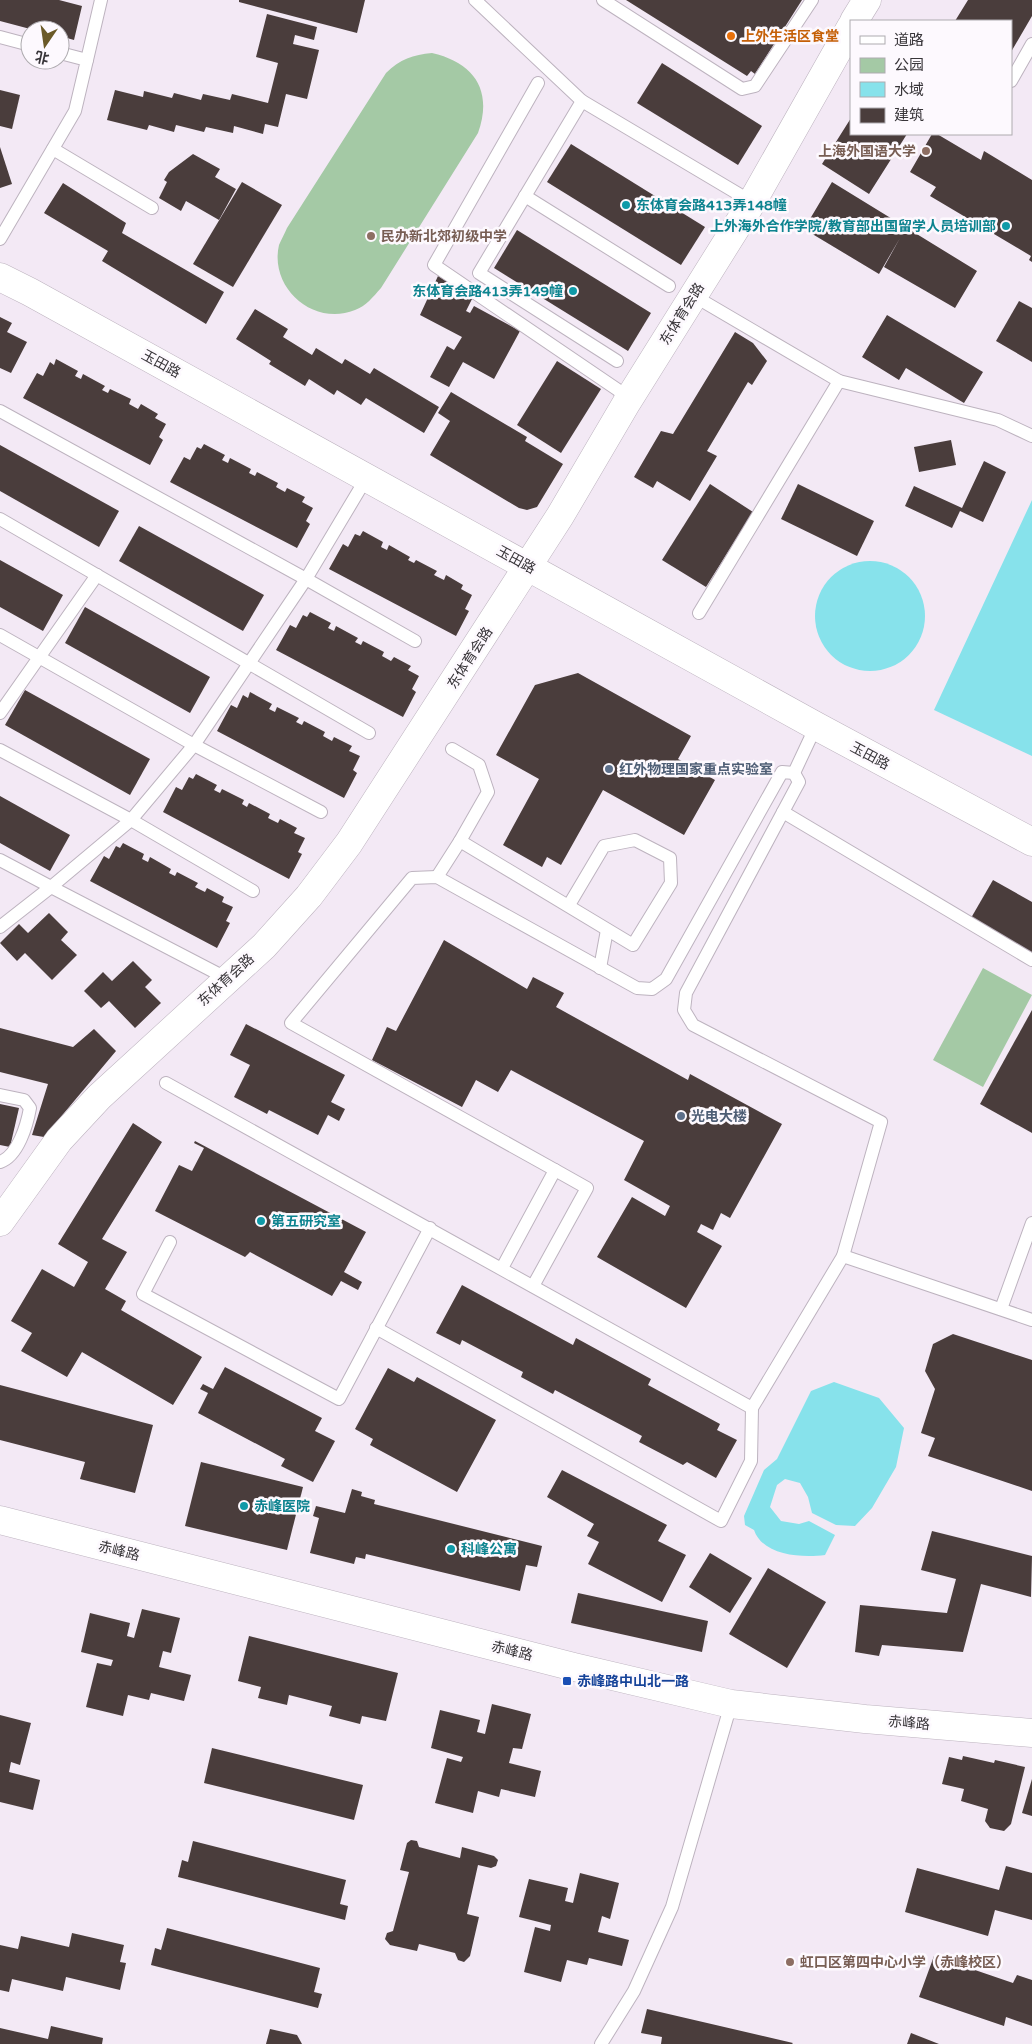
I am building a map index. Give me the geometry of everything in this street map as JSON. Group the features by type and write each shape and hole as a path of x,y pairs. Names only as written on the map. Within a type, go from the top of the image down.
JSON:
{"street":[{"path":"855,20 867,0"},
{"name":"东体育会路","path":"0,1222 59,1140 99,1096 264,946 303,903 349,843 528,567 627,402 681,291 752,202 850,29"},
{"name":"玉田路","path":"0,277 367,477 816,726 1032,842"},
{"name":"赤峰路","path":"0,1520 574,1667 731,1704 865,1719 1032,1733"}],"lane":[{"path":"0,239 75,111 101,0"},
{"path":"475,0 582,101 752,202"},
{"path":"603,0 742,89 754,86 812,0"},
{"path":"0,37 20,42"},
{"path":"1012,79 1032,44"},
{"path":"70,56 87,60"},
{"path":"538,83 434,265 618,390 627,402"},
{"path":"582,101 479,273 617,360"},
{"path":"53,149 152,208"},
{"path":"526,196 681,291 839,381 998,420 1032,436"},
{"path":"699,612 839,381"},
{"path":"0,411 416,641"},
{"path":"0,927 131,820 194,745 306,579 367,477"},
{"path":"0,519 369,733"},
{"path":"0,713 97,575"},
{"path":"0,635 194,745 321,812"},
{"path":"794,773 816,726"},
{"path":"437,877 488,792 479,765 452,749"},
{"path":"0,750 131,820 252,891"},
{"path":"533,1286 587,1188 290,1023 412,878 437,877 637,988 652,989 666,979 782,772 794,773"},
{"path":"376,1328 721,1521 751,1461 752,1408 843,1256 881,1122 693,1025 684,1010 686,993 799,782 794,773"},
{"path":"783,812 1032,960"},
{"path":"460,841 633,945 671,883 670,858 635,840 604,846 569,905"},
{"path":"0,860 228,979"},
{"path":"600,968 607,930"},
{"path":"166,1082 752,1408"},
{"path":"0,1095 24,1100 30,1108 15,1149 6,1160 0,1162"},
{"path":"502,1268 555,1170"},
{"path":"1001,1309 1032,1223"},
{"path":"170,1242 143,1294 339,1399 430,1228"},
{"path":"843,1256 1032,1320"},
{"path":"601,2044 634,1991 672,1907 731,1704"}],"green space":[{"path":"432,53 459,64 477,81 483,104 478,133 381,288 372,298 355,310 340,314 324,313 310,308 298,300 288,289 281,276 278,261 279,245 287,228 386,73 396,64 407,58"},
{"path":"983,968 1032,995 983,1087 933,1060"}],"water":[{"path":"1032,500 1032,756 934,710"},
{"path":"870,561 891,565 909,577 921,595 925,616 921,637 909,655 891,667 870,671 849,667 831,655 819,637 815,616 819,595 831,577 849,565"},
{"path":"834,1382 879,1398 904,1428 896,1467 872,1508 855,1526 836,1525 812,1513 808,1497 800,1483 785,1479 777,1485 770,1507 781,1521 799,1524 809,1521 835,1535 825,1555 805,1556 774,1550 759,1539 754,1530 745,1525 744,1516 764,1470 777,1459 811,1391"}],"building":[{"path":"0,0 59,0 82,6 74,40 70,39 70,20 20,20 20,26 0,21"},
{"path":"239,0 365,0 357,33 239,2"},
{"name":"上外生活区食堂","path":"626,0 802,0 755,74 751,71 747,76"},
{"path":"968,0 1032,0 1032,16 1012,50 1012,20 956,20"},
{"path":"267,14 317,27 314,40 295,35 293,44 319,50 307,99 286,94 278,127 265,124 263,134 234,126 233,133 206,127 204,132 176,125 174,132 149,125 147,130 107,120 115,90 143,97 144,91 172,98 174,93 201,100 203,94 230,100 232,94 268,103 278,63 256,57"},
{"path":"662,63 762,126 738,165 637,103"},
{"path":"0,90 20,95 12,129 0,126"},
{"path":"850,120 850,135 906,135 869,194 822,164"},
{"name":"上外海外合作学院/教育部出国留学人员培训部","path":"931,135 939,135 981,160 984,151 1032,180 1032,262 1029,260 1031,256 930,196 936,187 910,172"},
{"name":"东体育会路413弄148幢","path":"571,144 705,227 681,265 547,182"},
{"path":"0,147 12,184 0,188"},
{"path":"193,154 220,169 215,177 236,189 219,220 186,201 181,211 159,198 167,182 164,180 169,172"},
{"path":"242,182 282,205 233,287 193,264"},
{"path":"832,182 977,271 955,308 884,267 900,238 879,274 804,229"},
{"path":"63,183 126,223 122,233 224,292 206,324 102,261 108,251 44,213"},
{"name":"东体育会路413弄149幢","path":"517,230 651,313 628,351 494,268"},
{"path":"438,276 473,297 466,311 470,313 474,306 520,331 494,379 463,362 449,387 430,377 447,346 454,350 462,337 420,315"},
{"path":"1019,301 1032,308 1032,362 996,341"},
{"path":"255,309 288,329 283,337 312,355 316,348 342,364 345,359 370,374 374,368 439,407 424,433 366,398 361,405 337,390 334,395 309,379 305,386 269,364 271,361 236,339"},
{"path":"887,315 983,372 964,403 906,368 899,380 862,357"},
{"path":"0,317 12,323 7,332 27,342 11,373 0,368"},
{"path":"735,332 753,343 767,361 752,385 748,382 707,451 717,456 690,501 657,481 653,488 634,477 661,431 673,434"},
{"path":"56,359 78,371 75,376 81,379 83,374 105,386 102,390 108,393 110,389 131,399 129,404 138,409 141,404 158,414 155,418 166,424 159,437 163,440 150,465 23,398 37,373 43,376 50,362 54,365"},
{"path":"557,361 601,389 561,453 517,425"},
{"path":"451,392 527,437 525,441 563,464 537,507 527,510 519,508 430,455 450,421 438,413"},
{"path":"951,440 956,465 919,472 914,447"},
{"path":"204,444 225,455 222,460 228,463 230,458 251,469 249,473 255,476 257,472 278,483 276,487 285,492 287,488 305,497 302,502 313,508 306,521 310,524 297,548 170,482 184,457 190,460 197,447 201,449"},
{"path":"0,445 119,511 99,547 0,491"},
{"path":"984,461 1006,472 983,522 960,511 952,528 905,506 914,486 962,508"},
{"path":"710,484 753,512 706,587 662,560"},
{"path":"798,484 874,521 857,556 781,519"},
{"path":"139,526 264,595 243,631 119,561"},
{"path":"363,531 383,542 381,547 387,550 389,545 410,557 408,560 414,563 416,560 437,571 434,575 444,580 446,575 463,585 461,589 472,595 465,609 469,611 456,636 329,569 343,544 348,547 355,534 360,536"},
{"path":"0,560 63,595 43,631 0,607"},
{"path":"85,607 210,677 190,713 65,643"},
{"path":"310,612 331,623 328,628 334,631 336,626 358,638 355,642 361,645 363,641 384,652 382,656 391,661 394,657 411,666 408,670 419,676 412,689 416,692 403,717 276,650 290,625 296,628 303,615 307,617"},
{"name":"红外物理国家重点实验室","path":"578,673 691,736 678,759 715,780 684,835 603,790 561,865 547,857 542,867 503,845 539,779 496,755 535,685"},
{"path":"25,690 150,759 130,795 5,725"},
{"path":"250,692 272,704 269,709 275,712 277,707 299,718 296,722 302,725 304,721 325,732 323,736 332,741 334,737 352,746 349,751 360,756 353,770 357,773 344,798 217,731 231,705 237,708 243,695 248,698"},
{"path":"196,774 217,785 214,790 220,793 222,789 244,800 242,804 247,807 249,803 270,814 268,818 278,823 280,819 297,828 294,833 305,838 298,852 302,854 289,879 163,812 176,787 182,790 189,777 193,779"},
{"path":"0,796 70,835 50,871 0,843"},
{"path":"123,843 144,854 142,859 148,862 150,857 171,869 169,873 175,876 177,872 198,883 195,887 205,892 207,888 224,897 222,902 233,907 226,921 230,923 217,948 90,881 104,856 109,859 116,846 120,848"},
{"path":"993,880 1032,902 1032,953 971,918"},
{"path":"49,913 68,932 61,940 77,955 52,980 25,953 17,961 0,943 19,924 28,933"},
{"name":"光电大楼","path":"444,940 527,989 533,977 564,993 556,1007 688,1080 690,1074 782,1124 730,1218 721,1213 713,1230 701,1224 697,1232 722,1246 686,1308 597,1257 632,1197 665,1216 670,1206 624,1180 644,1141 511,1070 498,1092 476,1080 462,1107 372,1060 387,1027 396,1031"},
{"path":"133,961 152,980 145,987 161,1003 135,1028 109,1001 101,1008 84,991 103,972 112,981"},
{"path":"1032,1010 1032,1133 980,1104"},
{"path":"246,1024 345,1075 331,1102 345,1109 339,1121 328,1115 318,1135 269,1110 267,1114 234,1097 250,1065 230,1055"},
{"path":"0,1028 73,1047 94,1029 116,1051 44,1137 32,1135 48,1084 0,1072"},
{"path":"0,1104 19,1108 10,1147 0,1145"},
{"path":"133,1123 162,1142 102,1239 127,1252 105,1289 126,1301 121,1310 202,1357 173,1405 82,1352 67,1377 21,1351 32,1333 11,1321 42,1269 74,1287 88,1262 58,1244"},
{"name":"第五研究室","path":"195,1141 366,1232 344,1272 362,1282 358,1290 341,1281 332,1296 250,1252 245,1257 155,1211 179,1165 192,1171 204,1148 194,1143"},
{"path":"462,1285 573,1345 576,1338 651,1379 648,1385 720,1424 717,1430 737,1440 716,1478 687,1462 683,1465 639,1442 642,1436 555,1390 553,1394 521,1377 523,1372 462,1340 460,1345 436,1333"},
{"path":"953,1334 1032,1360 1032,1491 928,1456 935,1438 921,1433 935,1389 925,1371 933,1344"},
{"path":"225,1367 322,1418 315,1431 335,1441 313,1482 281,1466 285,1459 198,1413 208,1393 200,1389 203,1384 213,1389"},
{"path":"388,1368 414,1382 417,1377 496,1420 457,1492 370,1445 373,1439 355,1429"},
{"path":"0,1385 153,1425 135,1493 80,1479 85,1462 0,1440"},
{"name":"赤峰医院","path":"201,1462 303,1487 287,1550 185,1526"},
{"path":"562,1470 667,1525 658,1541 686,1555 662,1602 588,1564 599,1542 587,1536 594,1524 547,1497"},
{"name":"科峰公寓","path":"352,1489 362,1492 361,1496 375,1500 374,1504 542,1546 537,1567 526,1565 520,1591 366,1554 365,1559 356,1557 354,1564 310,1553 319,1518 313,1516 316,1506 345,1513"},
{"path":"932,1531 1032,1556 1031,1597 981,1584 963,1652 882,1645 879,1656 855,1652 860,1605 947,1613 956,1579 921,1570"},
{"path":"710,1553 752,1578 730,1613 689,1587"},
{"path":"768,1568 826,1602 787,1668 729,1634"},
{"path":"578,1593 708,1621 702,1652 571,1623"},
{"path":"142,1609 180,1618 171,1653 163,1651 159,1667 191,1675 184,1701 151,1693 149,1700 128,1695 123,1716 86,1707 97,1663 111,1666 113,1660 81,1652 90,1613 130,1623 127,1636 134,1638"},
{"path":"249,1636 398,1673 386,1721 362,1716 360,1724 329,1716 332,1706 289,1695 287,1705 258,1698 261,1687 238,1681"},
{"path":"492,1704 531,1714 522,1749 513,1748 509,1763 541,1771 535,1797 501,1789 499,1797 478,1791 473,1813 435,1803 447,1758 461,1762 463,1757 431,1748 440,1710 480,1720 477,1732 485,1734"},
{"path":"0,1715 31,1723 20,1765 11,1762 9,1772 40,1780 33,1810 0,1802"},
{"path":"212,1748 363,1785 354,1820 204,1783"},
{"path":"963,1756 994,1763 995,1760 1025,1767 1011,1824 1004,1831 990,1828 985,1821 988,1809 961,1801 964,1789 942,1784 949,1757 962,1760"},
{"path":"1032,1779 1032,1816 1022,1813"},
{"path":"411,1840 417,1841 419,1847 460,1858 462,1847 494,1856 498,1860 496,1866 491,1868 478,1865 467,1914 479,1917 470,1956 464,1962 458,1960 455,1953 419,1944 417,1951 390,1945 385,1939 387,1933 393,1931 409,1872 400,1870 407,1843"},
{"path":"193,1841 346,1880 340,1904 348,1906 345,1920 178,1877 182,1860 188,1862"},
{"path":"1006,1866 1032,1873 1032,1920 995,1910 988,1936 905,1912 917,1868 999,1890"},
{"path":"580,1873 619,1883 610,1919 602,1916 598,1932 629,1940 622,1966 589,1958 587,1965 567,1960 561,1982 524,1972 535,1927 550,1931 551,1925 519,1917 529,1879 568,1888 565,1901 573,1903"},
{"path":"167,1928 320,1968 314,1992 322,1994 318,2008 151,1965 155,1948 161,1950"},
{"path":"72,1933 124,1945 120,1962 126,1963 120,1990 66,1977 63,1991 12,1979 9,1992 0,1990 0,1945 18,1949 21,1936 69,1947"},
{"path":"934,1956 1013,1983 1017,1975 1032,1980 1032,2026 1006,2017 1004,2026 919,1997"},
{"path":"647,2009 793,2043 661,2044 662,2037 641,2033"},
{"path":"51,2026 103,2038 102,2044 0,2044 0,2028 48,2039"},
{"path":"270,2029 297,2035 302,2044 266,2044"},
{"path":"911,2033 939,2044 907,2044"}],"place":[{"name":"上外生活区食堂","path":"731,36"},
{"name":"上海外国语大学","path":"926,151"},
{"name":"东体育会路413弄148幢","path":"626,205"},
{"name":"上外海外合作学院/教育部出国留学人员培训部","path":"1006,226"},
{"name":"民办新北郊初级中学","path":"371,236"},
{"name":"东体育会路413弄149幢","path":"573,291"},
{"name":"红外物理国家重点实验室","path":"609,769"},
{"name":"光电大楼","path":"681,1116"},
{"name":"第五研究室","path":"261,1221"},
{"name":"赤峰医院","path":"244,1506"},
{"name":"科峰公寓","path":"451,1549"},
{"name":"赤峰路中山北一路","path":"567,1681"},
{"name":"虹口区第四中心小学（赤峰校区）","path":"790,1962"}]}
